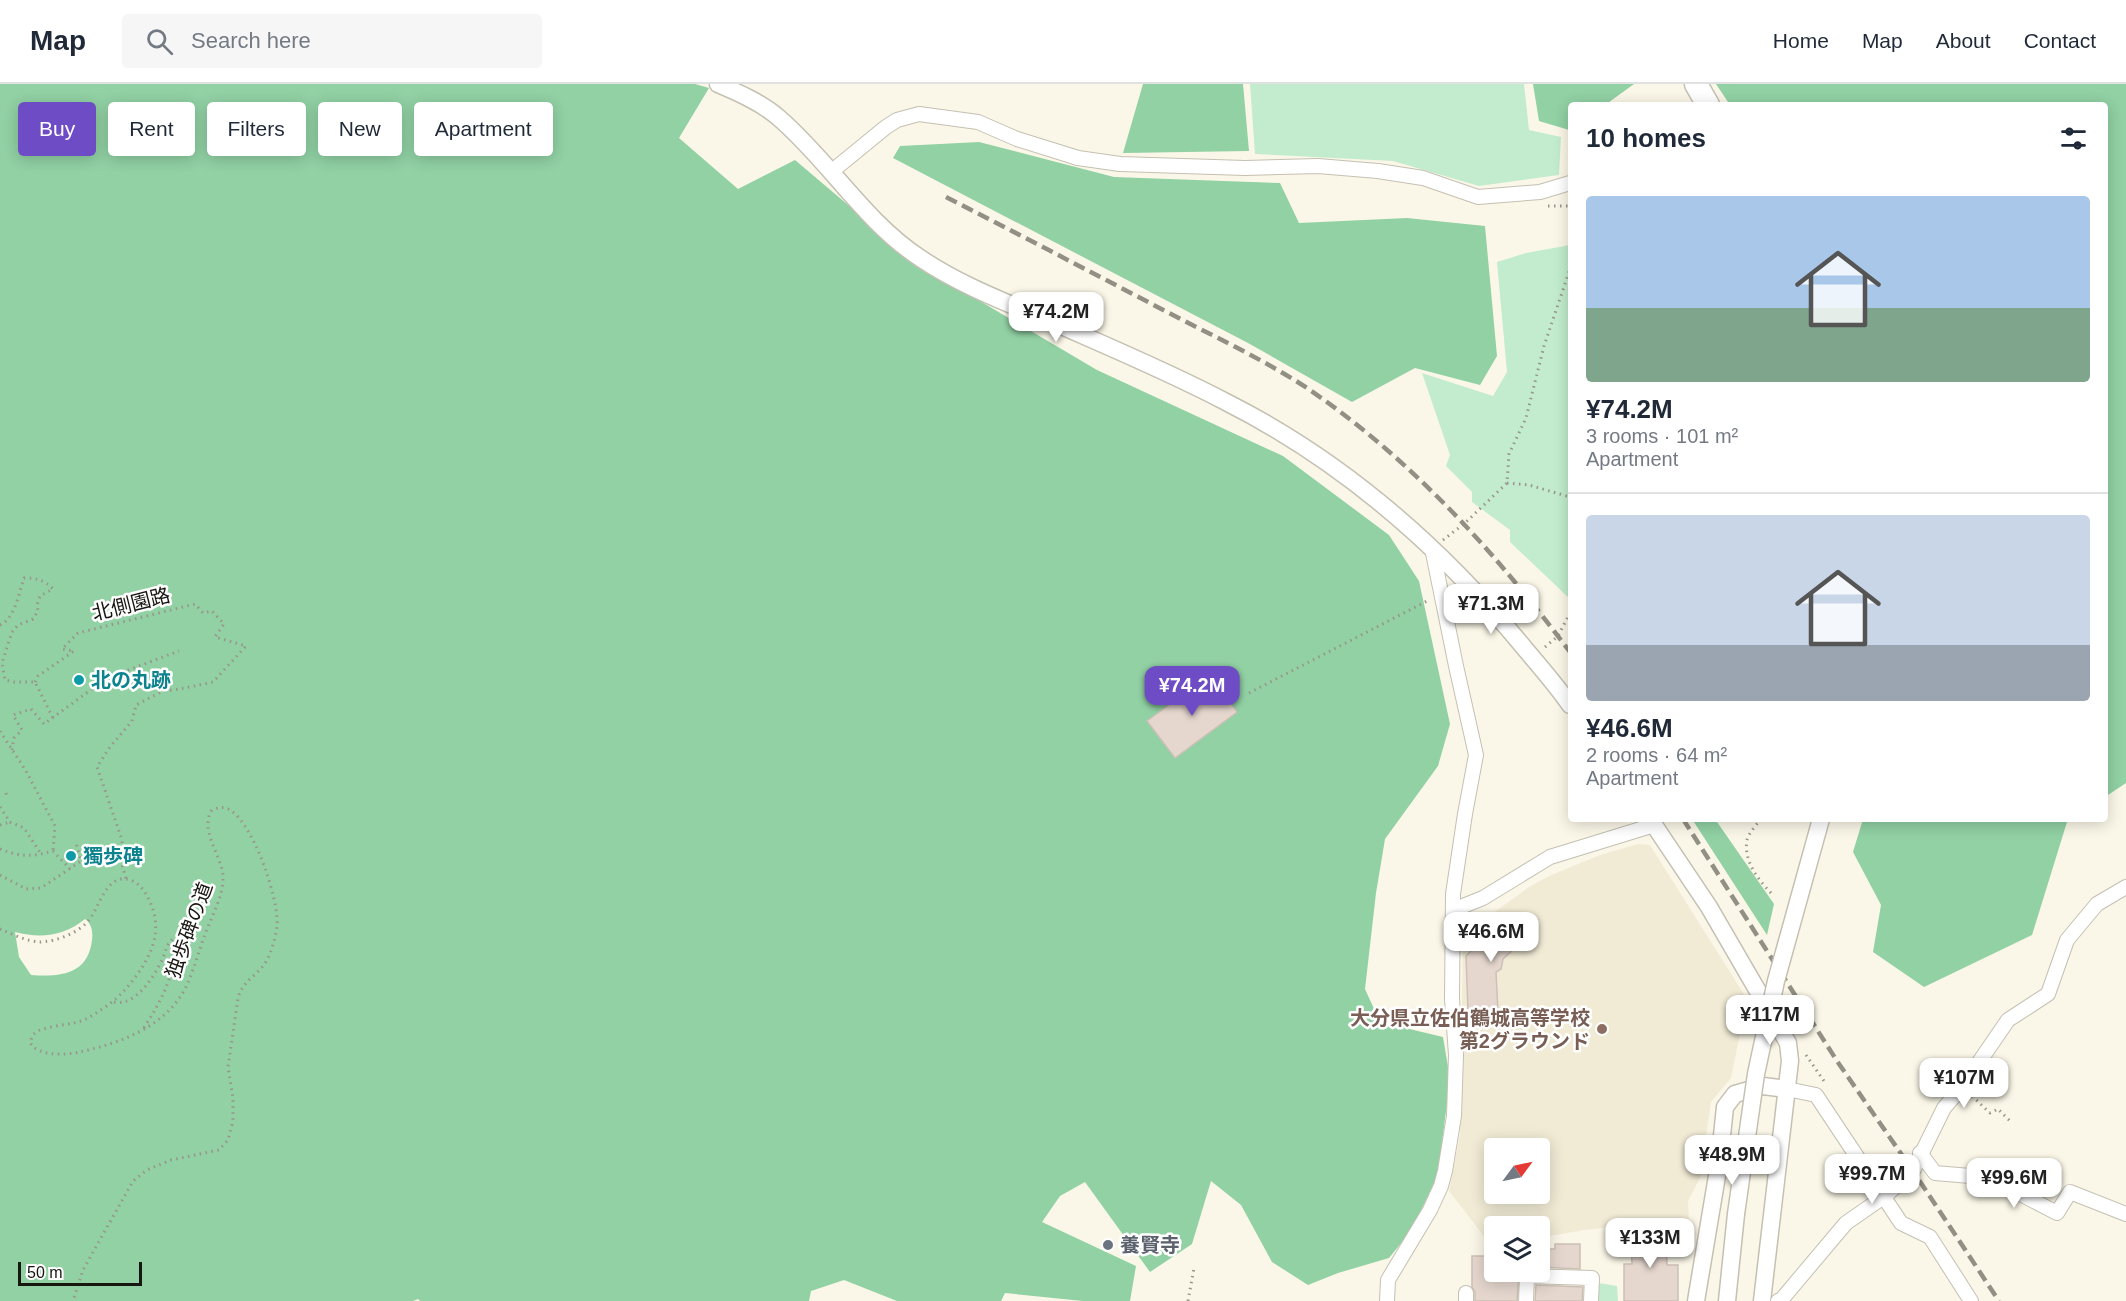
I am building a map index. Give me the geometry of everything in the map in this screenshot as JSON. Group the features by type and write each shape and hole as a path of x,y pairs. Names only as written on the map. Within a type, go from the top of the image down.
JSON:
{"highway":[{"path":"1696,84 1706,102"}],"street":[{"path":"718,84 740,93 777,116 802,140 877,223 917,256 959,282 1073,331 1225,401 1286,434 1336,470 1432,548 1500,618 1568,702"},
{"path":"831,172 886,127 897,120 919,114 978,122 1017,139 1078,158 1120,164 1245,168 1318,166 1378,171 1423,178 1478,197 1540,192 1568,184"},
{"path":"1387,1301 1388,1280 1430,1210 1441,1186 1454,1116 1456,1055 1452,999 1453,894 1476,754 1436,596 1432,548"},
{"path":"1453,910 1483,898 1550,857 1652,822 1709,907 1788,1043 1790,1061 1762,1301"},
{"path":"1727,1301 1736,1214 1756,1074 1773,993 1820,822"},
{"path":"1778,1301 1846,1223 1885,1196 1913,1171 1944,1108 1962,1087 2008,1020 2048,994 2067,940 2097,904 2126,887"},
{"path":"1696,1301 1719,1164 1725,1107 1735,1094 1763,1086 1816,1095 1901,1223 1929,1237 1971,1301"},
{"path":"1920,1154 1935,1173 1982,1177 2011,1189 2056,1213 2070,1192 2126,1214"},
{"path":"1526,1301 1527,1276 1592,1278 1591,1301"}],"path":[{"path":"1432,548 1464,523 1507,483 1509,454 1526,418 1544,346 1568,275"},
{"path":"1507,483 1529,484 1568,495"},
{"path":"0,625 10,616 24,578 33,578 48,583 52,589 40,596 38,611 33,619 18,625 12,632 2,663 5,680 35,682 53,718"},
{"path":"1249,693 1436,596"},
{"name":"北側園路","path":"35,682 38,676 74,651 62,649 78,633 195,604 203,614 212,611 224,624 214,637 246,646 213,682 163,691 136,705 132,721 97,767 122,840 122,864 126,879"},
{"path":"1532,657 1558,636 1568,617"},
{"path":"12,750 14,738 22,730 13,715 31,709 44,724 107,678 179,651"},
{"path":"0,731 26,771 55,826 53,851 70,869"},
{"path":"0,807 10,822 24,828 41,854"},
{"name":"独歩碑の道","path":"73,1301 83,1269 137,1176 171,1161 219,1150 228,1140 232,1128 232,1098 228,1067 238,998 242,988 267,960 277,925 274,900 257,849 242,822 228,809 212,810 209,831 222,866 223,886 185,988 168,1011 142,1031 126,1039 78,1053 52,1054 39,1051 31,1045 31,1038 38,1031 85,1020 113,1002 149,959 156,919 149,898 141,887 134,881 126,879"},
{"path":"0,825 10,822"},
{"path":"1759,822 1748,838 1747,852 1757,878 1774,896"},
{"path":"0,874 26,889 45,887 81,861 76,843"},
{"path":"0,849 14,855 34,856 53,851"},
{"path":"0,929 23,939 40,942 60,938 83,928 111,883 119,879 126,879"},
{"path":"113,1002 120,1004 134,997 148,983 169,942 174,938 179,942 175,965 160,1003 142,1031"},
{"path":"1962,1087 1990,1113 1998,1109 2012,1123"},
{"path":"1188,1301 1194,1268"}],"shaded area":[{"name":"大分県立佐伯鶴城高等学校 第2グラウンド","path":"1638,844 1650,845 1747,999 1731,1078 1711,1102 1700,1178 1688,1201 1689,1219 1584,1230 1550,1236 1550,1216 1484,1216 1484,1236 1449,1191 1460,1135 1463,935 1529,887 1549,876 1600,855"}],"green space":[{"path":"0,84 695,84 709,88 679,138 738,189 795,160 874,227 968,294 1097,370 1283,456 1389,535 1419,581 1450,724 1438,766 1385,839 1365,989 1380,1022 1443,1037 1450,1079 1438,1175 1411,1231 1389,1258 1338,1273 1308,1285 1272,1262 1241,1205 1211,1181 1192,1244 1150,1272 1085,1182 1060,1196 1042,1222 1136,1266 1130,1301 1083,1301 1005,1293 1001,1301 897,1301 844,1280 811,1291 809,1301 420,1301 418,1299 413,1301 0,1301","holes":["85,919 89,923 92,940 85,961 79,967 62,974 31,975 19,957 15,932 34,935 52,934 69,929"]},
{"path":"1143,84 1243,84 1249,151 1123,153"},
{"path":"1250,84 1524,84 1529,130 1561,137 1559,175 1479,186 1393,161 1255,154"},
{"path":"1533,84 1634,84 1609,102 1568,102 1568,130 1539,121"},
{"path":"1716,84 2126,84 2126,783 2108,795 2108,102 1728,102"},
{"path":"979,142 1114,177 1280,183 1299,223 1407,218 1485,226 1497,356 1480,385 1415,368 1352,402 1248,343 893,158 900,146"},
{"path":"1568,245 1568,597 1510,542 1510,530 1472,502 1472,492 1446,466 1450,455 1422,373 1493,396 1507,372 1497,262 1526,253"},
{"path":"1694,822 1717,822 1774,904 1767,935"},
{"path":"1862,822 2067,822 2032,935 1924,987 1873,952 1881,905 1853,852"},
{"path":"1599,1283 1617,1286 1618,1301 1598,1301"}],"building":[{"path":"1210,675 1237,712 1175,758 1147,721"},
{"path":"1507,913 1529,935 1503,959 1501,969 1496,972 1498,1011 1468,1011 1466,956"},
{"path":"1666,1230 1667,1265 1678,1265 1678,1301 1624,1301 1624,1264 1632,1264 1631,1231"},
{"path":"1555,1244 1580,1244 1580,1269 1550,1268 1550,1249 1555,1249"},
{"path":"1472,1256 1484,1256 1484,1282 1518,1282 1517,1301 1475,1301 1475,1292 1472,1287"},
{"path":"1536,1285 1583,1287 1582,1301 1535,1301"}],"railway":[{"path":"946,197 1240,349 1310,390 1384,447 1451,510 1512,579 1568,649"},
{"path":"1685,822 1837,1061 1999,1301"}],"place":[{"name":"北の丸跡","path":"79,680"},
{"name":"獨歩碑","path":"71,856"},
{"name":"大分県立佐伯鶴城高等学校 第2グラウンド","path":"1602,1029"},
{"name":"養賢寺","path":"1108,1245"}]}
